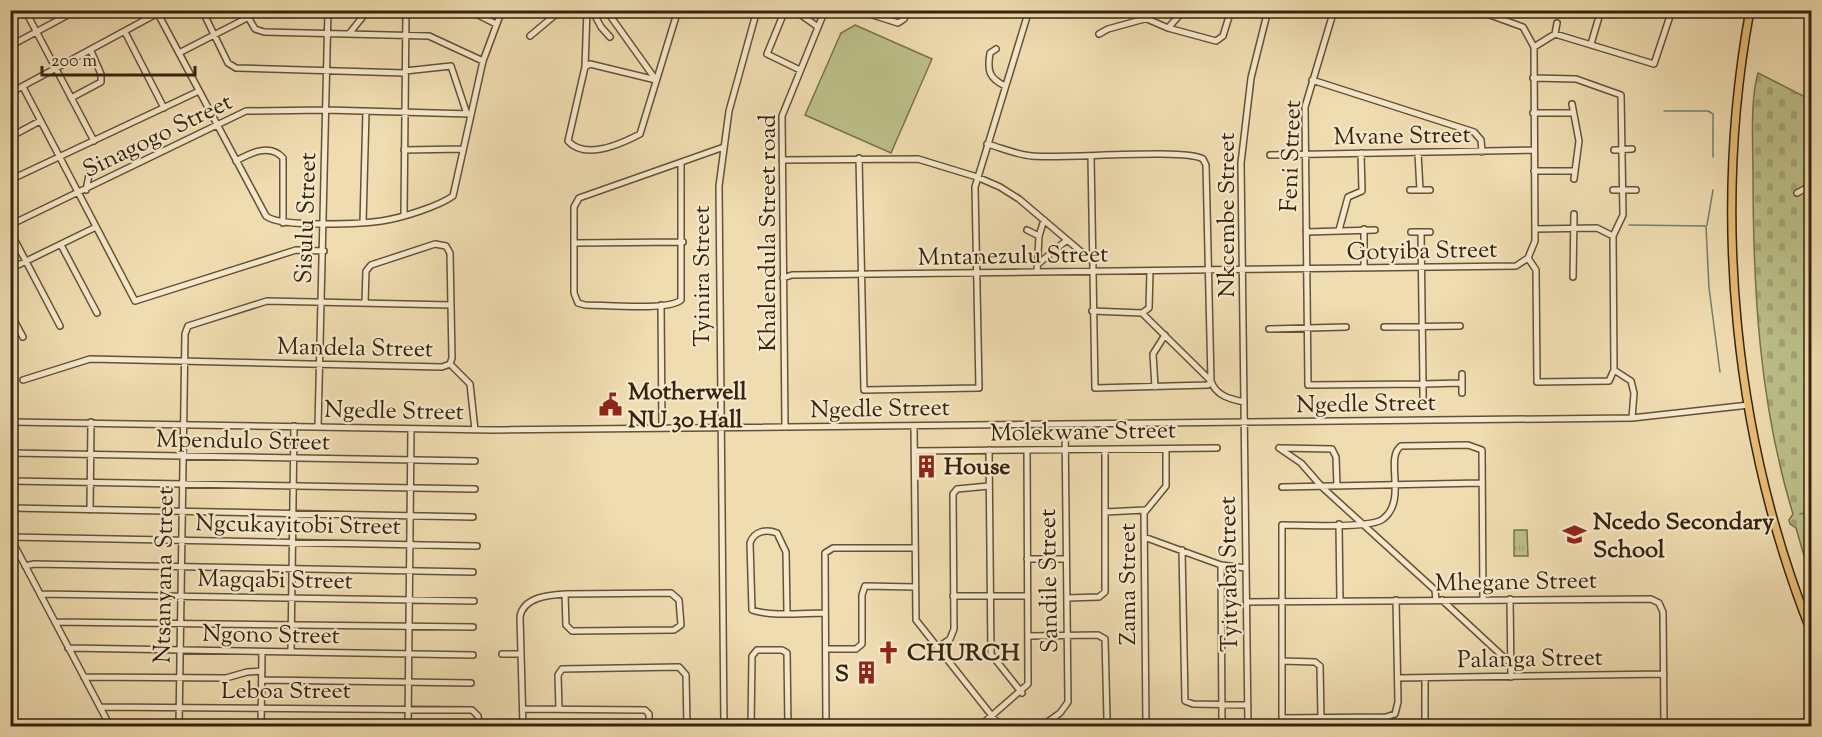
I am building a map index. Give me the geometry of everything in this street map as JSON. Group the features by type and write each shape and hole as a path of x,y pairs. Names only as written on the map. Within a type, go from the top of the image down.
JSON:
{"main road":[{"path":"1750,10 1739,87 1732,197 1735,286 1749,405 1774,520 1812,634"}],"street":[{"path":"25,10 94,141"},
{"path":"10,46 77,10"},
{"path":"202,10 228,63 236,68 405,72 451,66 469,113"},
{"path":"244,10 255,29 264,32 405,34 435,37 483,61"},
{"name":"Sisulu Street","path":"318,427 328,10"},
{"path":"349,34 368,10"},
{"path":"404,215 406,10"},
{"path":"468,10 496,24"},
{"path":"10,93 91,51 157,12 263,213 269,219 283,223 363,223 404,215 453,196 469,113 483,61 502,10"},
{"path":"530,36 561,10"},
{"path":"586,10 585,67 568,141 578,150 591,151 640,134 675,11"},
{"path":"592,10 600,27 610,37"},
{"path":"606,10 656,80"},
{"name":"Tyinira Street","path":"724,726 718,224 724,147 738,72 757,10"},
{"path":"794,10 818,27"},
{"name":"Khalendula Street road","path":"785,428 783,111 825,10"},
{"path":"857,10 898,23 904,19 908,10"},
{"path":"859,158 864,390 978,388 977,177 1029,10"},
{"path":"1126,10 1168,28 1216,41 1223,36 1231,10"},
{"path":"1168,28 1184,10"},
{"name":"Nkcembe Street","path":"1244,422 1241,164 1254,59 1268,10"},
{"name":"Feni Street","path":"1334,10 1305,107 1308,385 1423,384"},
{"path":"1591,44 1601,10"},
{"path":"1480,11 1523,27 1534,47 1555,34 1654,64 1672,10"},
{"path":"784,11 767,54 800,70"},
{"path":"179,53 247,18"},
{"path":"1099,34 1108,29 1149,18"},
{"path":"1555,34 1557,23"},
{"path":"125,32 164,108"},
{"name":"Gotyiba Street","path":"1243,271 1508,267 1521,264 1534,248 1534,47"},
{"path":"996,49 990,53 989,73 993,80 1005,86"},
{"path":"71,98 101,82 101,74 91,51"},
{"path":"585,67 590,63 656,80"},
{"path":"1528,258 1536,270 1537,382 1609,381 1614,370 1613,236 1623,219 1622,98 1619,93 1576,79 1533,78"},
{"path":"1312,80 1468,130 1479,135 1482,152"},
{"path":"23,87 135,301 296,249 324,251"},
{"path":"10,180 199,91"},
{"path":"1572,104 1579,141 1574,179"},
{"name":"Sinagogo Street","path":"10,225 252,110 469,113"},
{"path":"363,223 366,111"},
{"path":"1533,113 1572,113"},
{"path":"10,137 40,121"},
{"path":"987,144 1029,156 1196,156 1203,159 1206,165 1211,381 1214,389 1220,394 1244,402"},
{"path":"681,164 683,297 676,304 661,305 585,305 578,303 574,293 574,207 579,198 724,147"},
{"path":"1614,150 1632,149"},
{"path":"236,161 257,151 270,150 284,158 283,223"},
{"path":"404,150 463,150"},
{"name":"Mvane Street","path":"1270,155 1534,150"},
{"path":"1339,230 1348,197 1362,191 1361,153"},
{"path":"1419,153 1420,190"},
{"path":"1091,156 1095,388 1201,386 1211,381"},
{"path":"782,160 918,159 977,177 1011,193 1092,261"},
{"path":"86,190 90,171"},
{"path":"1534,171 1574,171"},
{"path":"1797,193 1812,185"},
{"path":"1410,190 1430,190"},
{"path":"1613,190 1636,190"},
{"path":"1573,277 1574,214"},
{"path":"1037,272 1039,236 1044,220"},
{"path":"10,269 96,227"},
{"path":"1535,229 1601,228 1613,236"},
{"path":"1364,229 1364,268"},
{"path":"1027,230 1039,236"},
{"path":"1306,232 1375,230"},
{"path":"10,231 60,326"},
{"path":"1411,232 1430,232"},
{"path":"1420,232 1423,397"},
{"path":"1038,264 1067,240"},
{"path":"574,243 683,242"},
{"name":"Mandela Street","path":"22,380 83,360 442,366 450,364 450,253 446,246 439,243 369,266 366,272 365,303"},
{"path":"61,245 97,313"},
{"path":"1142,313 1149,306 1150,271"},
{"name":"Mntanezulu Street","path":"783,278 792,275 1243,271"},
{"name":"Ntsanyana Street","path":"179,726 186,330 192,324 267,301 451,305"},
{"path":"661,305 662,429"},
{"path":"1092,311 1142,313 1211,381"},
{"path":"10,313 23,337"},
{"path":"1384,327 1460,326"},
{"path":"1269,329 1346,327"},
{"path":"1155,387 1153,354 1165,335"},
{"path":"450,364 470,384 475,430"},
{"path":"1614,370 1631,381 1634,393 1632,418"},
{"path":"1462,374 1462,393"},
{"path":"1423,384 1461,383"},
{"name":"Ngedle Street","path":"10,422 475,430 785,428 1632,418 1749,405"},
{"path":"90,510 91,422"},
{"name":"Tyityaba Street","path":"1244,422 1248,726"},
{"name":"Sandile Street","path":"1042,726 1060,713 1068,702 1065,424"},
{"path":"291,652 294,426"},
{"path":"914,426 917,624 1000,726"},
{"path":"408,726 411,429"},
{"path":"1282,726 1282,525 1377,523 1389,514 1394,504 1395,454 1401,446 1476,446 1482,454 1483,599"},
{"name":"Molekwane Street","path":"914,451 1217,448"},
{"path":"1337,486 1336,457 1332,449 1279,448 1301,464 1322,487 1435,590 1439,600 1511,664"},
{"name":"Zama Street","path":"1146,726 1145,510 1166,486 1166,449"},
{"path":"989,450 991,654 1022,693"},
{"path":"980,726 1022,693 1029,682 1027,450"},
{"path":"1067,598 1098,597 1105,592 1104,450"},
{"name":"Mpendulo Street","path":"10,453 475,461"},
{"path":"10,481 475,489"},
{"path":"1282,487 1481,483"},
{"path":"937,648 954,633 953,494 957,489 988,486"},
{"path":"10,508 473,517"},
{"path":"1105,512 1145,510"},
{"path":"1339,524 1340,601"},
{"path":"787,612 785,545 777,533 760,532 753,537 750,543 750,607 755,611 787,612 825,613"},
{"path":"10,537 110,726"},
{"name":"Ngcukayitobi Street","path":"10,537 477,546"},
{"path":"1144,537 1221,565 1246,568"},
{"path":"826,726 824,559 828,551 833,548 915,548"},
{"path":"1182,550 1185,701 1193,704 1248,705"},
{"path":"1027,559 1066,559"},
{"path":"25,566 34,564 473,572"},
{"path":"1221,565 1222,726"},
{"path":"826,649 856,649 862,644 862,591 865,586 915,587"},
{"name":"Magqabi Street","path":"41,594 474,601"},
{"path":"523,726 522,609 528,603 546,595 565,594 674,594 679,600 681,625 674,630 572,631 566,625 565,594"},
{"path":"953,596 1027,596"},
{"name":"Mhegane Street","path":"1247,602 1644,598 1655,601 1664,612 1664,726"},
{"path":"1510,599 1511,677"},
{"path":"1282,718 1393,716 1397,710 1398,678 1396,600"},
{"path":"55,622 473,627"},
{"path":"1028,636 1098,635 1106,642 1107,718 1104,726"},
{"name":"Ngono Street","path":"68,648 473,655"},
{"path":"751,726 752,656 757,650 782,650 787,653 788,726"},
{"path":"261,726 262,652"},
{"path":"502,654 521,654"},
{"path":"1282,661 1315,662 1320,666 1321,717"},
{"path":"559,709 558,675 562,669 679,667 686,675 687,726"},
{"path":"84,677 230,678 247,672 262,671"},
{"name":"Palanga Street","path":"1398,678 1664,674"},
{"path":"1425,678 1425,726"},
{"path":"262,680 471,683"},
{"name":"Leboa Street","path":"100,707 472,710 478,716 479,726"},
{"path":"522,709 645,710 649,714 649,726"},
{"path":"1793,726 1812,719"}],"green space":[{"path":"855,25 932,59 891,153 805,115 841,33"},
{"path":"1758,73 1811,100 1811,580 1796,528 1790,524 1789,520 1793,514 1772,430 1760,345 1754,259 1752,136 1755,84"},
{"path":"1514,530 1527,530 1528,556 1514,556"}],"waterway":[{"path":"1664,111 1708,111 1713,114 1713,157"},
{"path":"1707,225 1713,190"},
{"path":"1629,225 1706,226 1709,288 1720,372"},
{"path":"1800,514 1812,511"}],"place":[{"name":"Motherwell NU 30 Hall","path":"610,405"},
{"name":"House","path":"926,466"},
{"name":"Ncedo Secondary School","path":"1575,535"},
{"name":"CHURCH","path":"889,652"},
{"name":"S","path":"867,673"}]}
